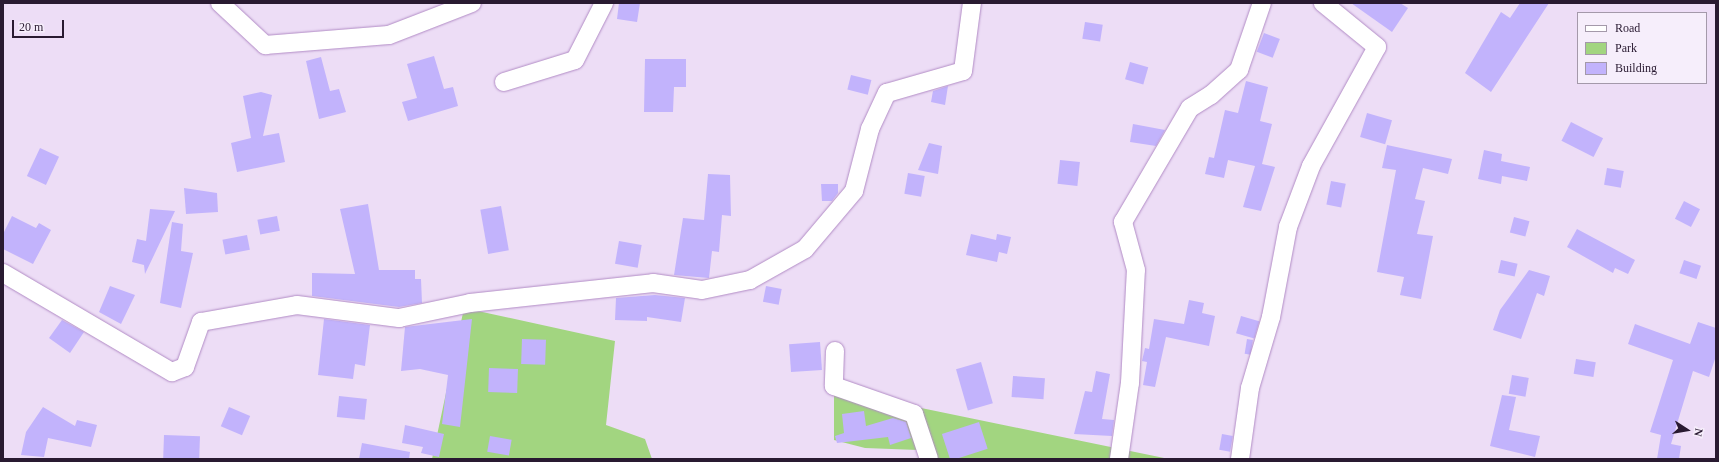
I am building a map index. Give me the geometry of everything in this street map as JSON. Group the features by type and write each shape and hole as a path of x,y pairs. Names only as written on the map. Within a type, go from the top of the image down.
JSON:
{"street":[{"path":"220,3 265,45 389,36 472,3"},
{"path":"504,82 575,60 604,3"},
{"path":"3,273 172,372 185,367 201,322 297,305 400,318 477,302 653,283 702,290 750,280 805,249 832,212 854,191 870,129 887,92 963,71 972,3"},
{"path":"1119,459 1130,383 1136,270 1123,222 1190,108 1211,95 1239,70 1262,3"},
{"path":"1240,459 1250,388 1271,317 1288,227 1310,166 1378,47 1323,3"},
{"path":"835,351 834,386 914,414 929,459"}],"green space":[{"path":"464,308 615,341 606,425 645,439 652,459 432,459"},
{"path":"834,390 1169,459 921,459 918,450 865,448 834,440"}],"building":[{"path":"619,3 640,3 637,22 617,19"},
{"path":"1351,3 1400,3 1408,8 1392,32"},
{"path":"1520,3 1549,3 1491,92 1465,73 1501,12 1510,18"},
{"path":"1085,22 1103,25 1100,42 1082,39"},
{"path":"1264,33 1280,39 1273,58 1257,52"},
{"path":"434,56 444,89 453,87 458,106 408,121 402,102 417,98 407,64"},
{"path":"321,57 330,91 339,89 346,112 319,119 306,61"},
{"path":"645,59 686,59 686,87 674,87 673,112 644,112"},
{"path":"1130,62 1148,67 1143,85 1125,79"},
{"path":"851,75 871,80 868,95 847,90"},
{"path":"1246,81 1268,87 1260,121 1272,124 1262,164 1275,167 1261,211 1243,207 1255,166 1228,160 1224,178 1205,174 1209,157 1214,158 1225,110 1238,113"},
{"path":"948,86 945,105 931,102 933,91"},
{"path":"261,92 272,95 263,136 279,133 285,162 237,172 231,143 251,138 243,96"},
{"path":"1367,113 1392,120 1385,144 1360,137"},
{"path":"1571,122 1603,138 1594,157 1561,141"},
{"path":"1133,124 1165,130 1156,146 1130,142"},
{"path":"929,143 942,146 938,174 918,170"},
{"path":"1387,145 1452,159 1448,174 1423,168 1415,199 1425,201 1417,234 1433,236 1421,299 1400,295 1404,277 1377,272 1396,170 1382,168"},
{"path":"40,148 59,157 46,185 27,176"},
{"path":"1484,150 1502,154 1501,161 1530,167 1527,181 1502,176 1501,184 1478,179"},
{"path":"1060,160 1080,162 1077,186 1057,184"},
{"path":"1607,168 1624,171 1621,188 1604,185"},
{"path":"908,173 925,176 921,197 904,194"},
{"path":"708,174 730,175 731,216 722,215 719,252 712,251 709,278 674,275 683,218 704,220"},
{"path":"1331,181 1346,184 1341,207 1326,205"},
{"path":"821,184 838,184 838,193 832,201 822,201"},
{"path":"184,188 217,193 218,212 186,214"},
{"path":"1684,201 1700,209 1691,227 1675,219"},
{"path":"368,204 379,270 415,270 415,279 421,279 422,303 399,307 312,296 312,273 355,274 340,209"},
{"path":"501,206 509,250 488,254 480,210"},
{"path":"150,209 175,211 145,274 144,265 132,262 137,239 146,241"},
{"path":"12,216 36,228 39,223 51,230 33,264 3,249 3,234"},
{"path":"277,216 280,231 260,235 257,220"},
{"path":"1514,217 1529,221 1525,237 1510,232"},
{"path":"172,222 183,224 181,251 193,253 181,308 160,303"},
{"path":"1577,229 1635,260 1628,274 1615,268 1613,273 1567,247"},
{"path":"971,234 996,240 997,234 1011,237 1007,254 999,252 997,262 966,255"},
{"path":"247,235 250,250 225,254 222,240"},
{"path":"619,241 642,245 638,268 615,264"},
{"path":"1501,260 1518,264 1515,276 1498,273"},
{"path":"1684,260 1701,266 1696,279 1679,273"},
{"path":"1529,270 1550,276 1544,296 1537,293 1521,339 1493,330 1500,310"},
{"path":"110,286 135,295 121,324 99,312"},
{"path":"766,286 782,289 779,305 763,302"},
{"path":"655,295 685,298 681,322 647,317 647,321 615,320 616,298"},
{"path":"1189,300 1204,303 1202,313 1215,316 1209,346 1166,337 1155,387 1143,385 1147,362 1142,361 1145,348 1149,349 1154,319 1184,324"},
{"path":"1241,316 1259,321 1254,339 1236,333"},
{"path":"324,319 370,325 365,366 355,364 353,379 318,375"},
{"path":"472,319 460,427 442,424 448,375 420,369 401,371 405,327"},
{"path":"62,320 84,332 70,353 49,338"},
{"path":"1698,322 1716,328 1716,356 1709,377 1693,371 1671,444 1681,446 1679,459 1657,459 1661,435 1650,432 1673,360 1628,344 1635,324 1690,344"},
{"path":"522,339 546,340 545,365 521,364"},
{"path":"1247,339 1253,340 1251,355 1245,354"},
{"path":"820,342 822,370 791,372 789,344"},
{"path":"1576,359 1596,362 1593,377 1574,374"},
{"path":"981,362 993,403 968,411 956,369"},
{"path":"489,368 518,369 517,393 488,392"},
{"path":"1096,371 1110,374 1102,419 1114,420 1112,436 1074,434 1085,391 1092,392"},
{"path":"1512,375 1529,378 1525,397 1509,394"},
{"path":"1013,376 1045,378 1043,399 1012,397"},
{"path":"1502,395 1516,397 1509,430 1540,436 1535,457 1490,446"},
{"path":"339,396 367,399 365,420 337,417"},
{"path":"43,407 75,426 77,420 97,425 91,447 48,438 44,457 21,455 26,432"},
{"path":"229,407 250,416 242,435 221,426"},
{"path":"864,411 866,426 893,418 906,422 911,438 890,445 888,437 837,443 835,436 844,433 842,414"},
{"path":"979,422 988,449 956,459 950,459 942,434"},
{"path":"405,425 444,434 439,457 421,453 423,447 402,443"},
{"path":"1222,434 1233,436 1230,452 1219,450"},
{"path":"164,435 200,436 199,459 163,459"},
{"path":"490,436 512,440 509,456 487,452"},
{"path":"362,443 410,452 409,459 359,459"}]}
